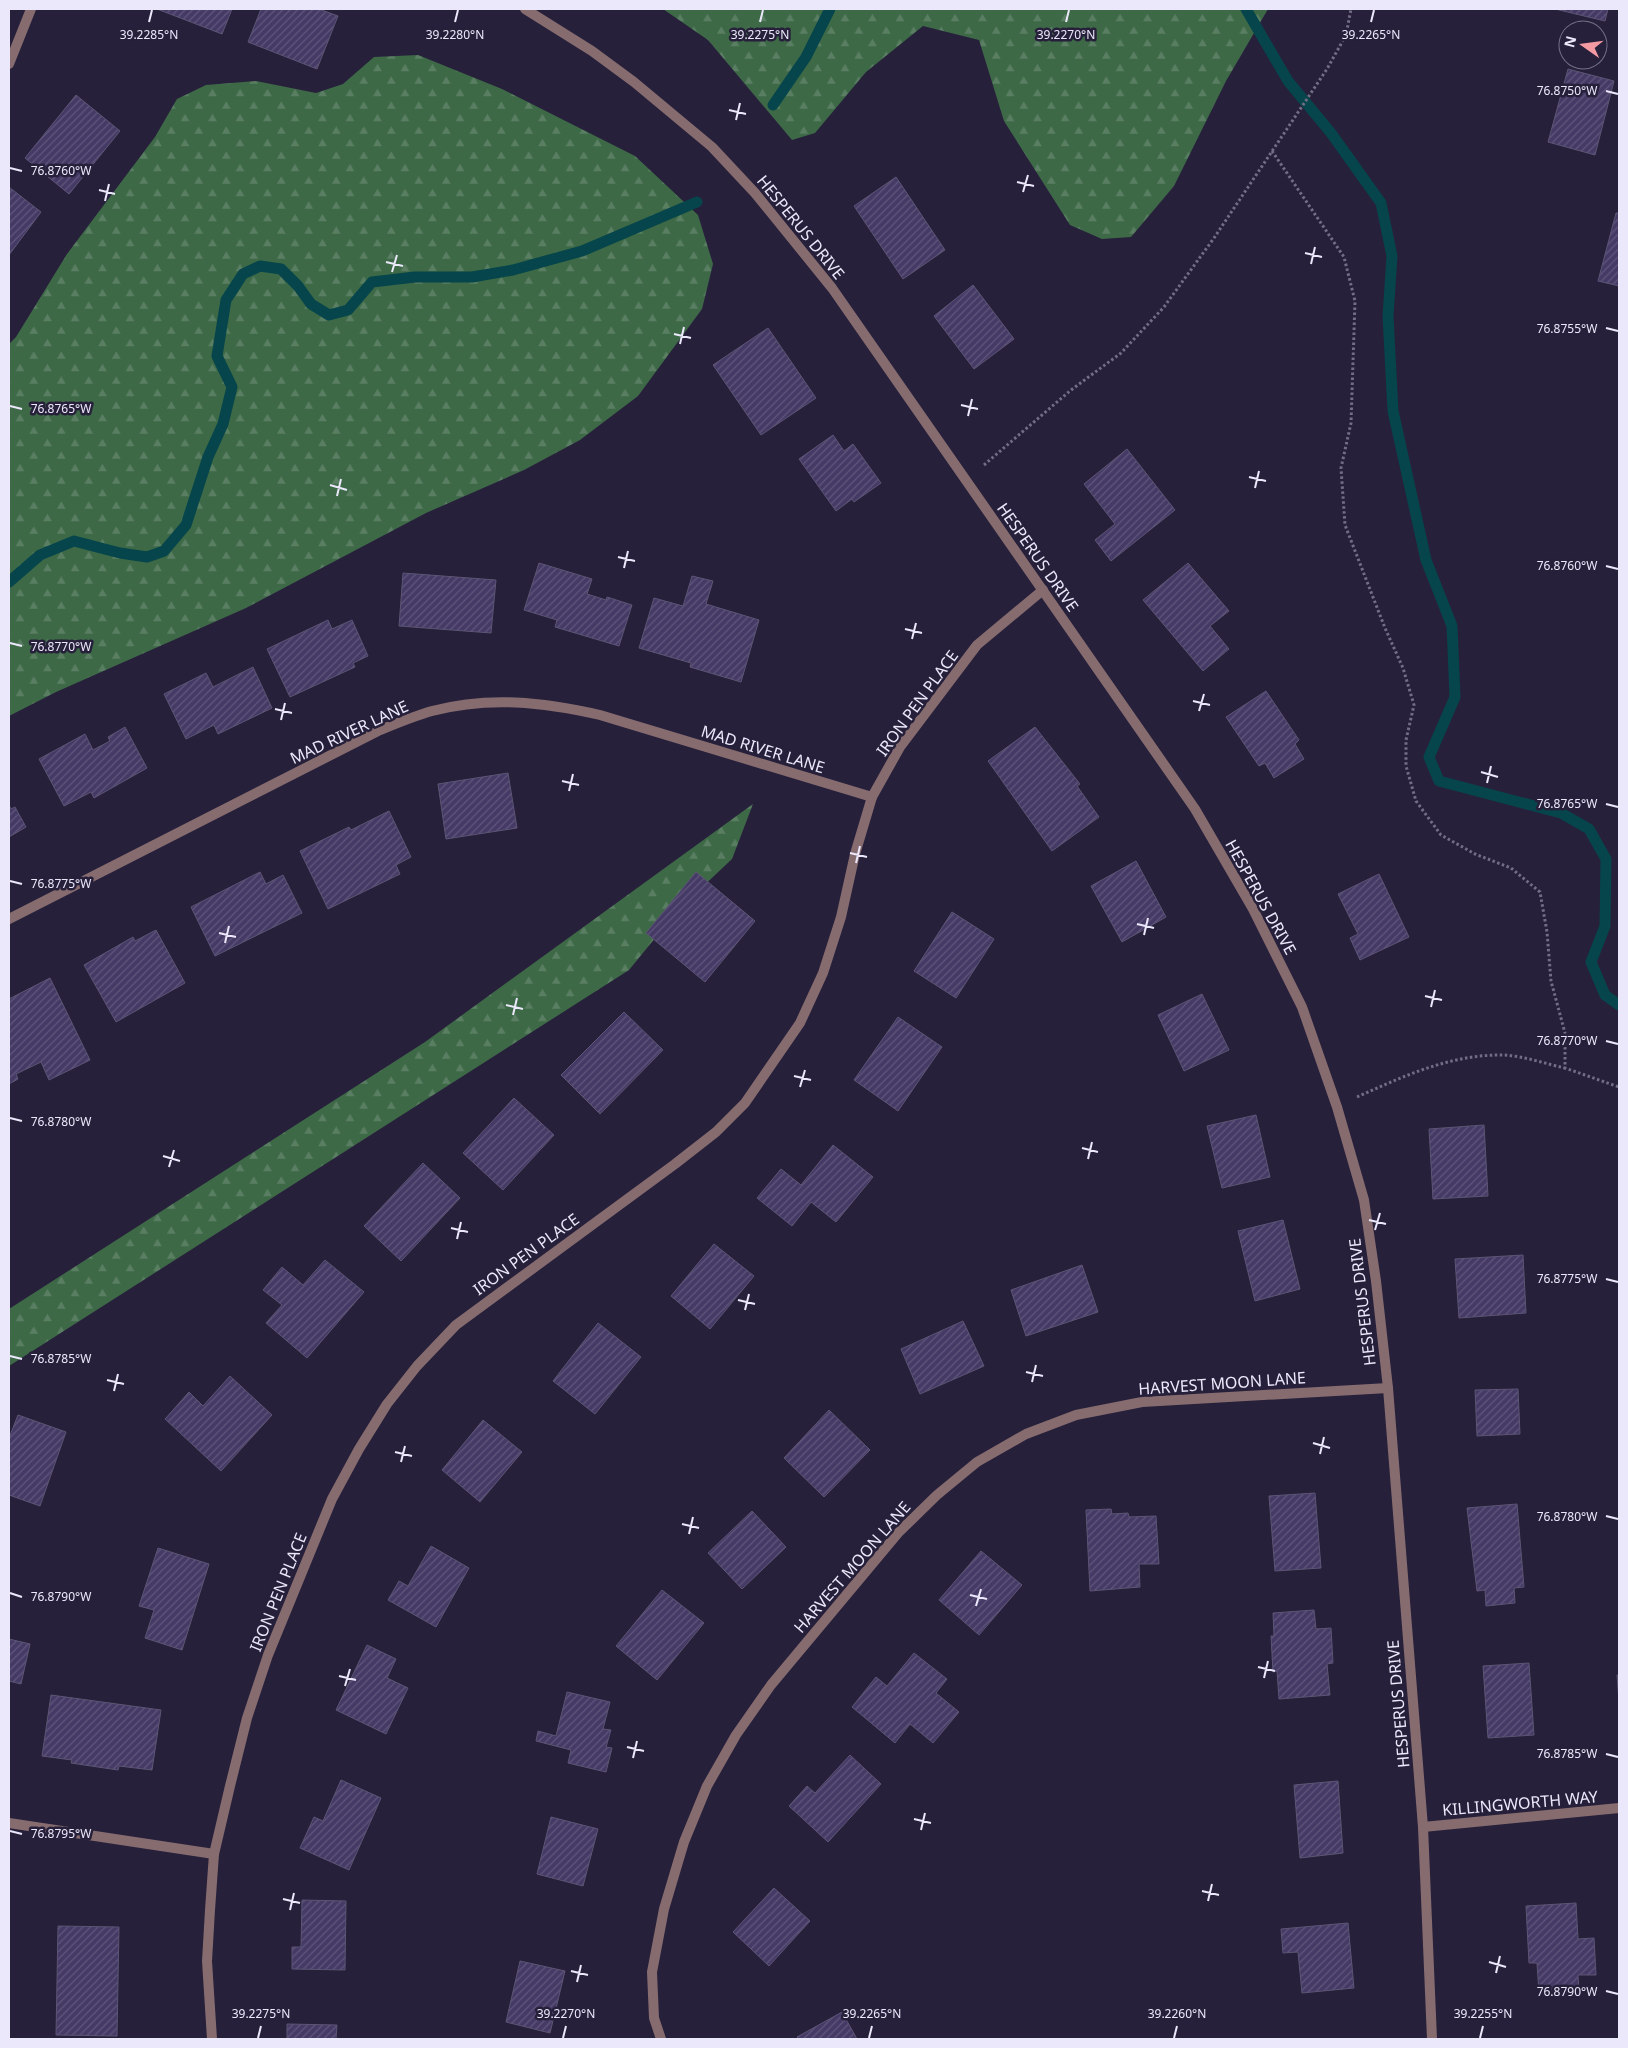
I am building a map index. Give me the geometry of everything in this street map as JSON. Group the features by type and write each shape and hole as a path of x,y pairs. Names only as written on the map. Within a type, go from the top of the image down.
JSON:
{"street":[{"path":"9,64 30,9"},
{"name":"HESPERUS DRIVE","path":"525,9 592,51 634,82 718,153 755,193 832,288 1194,809 1254,908 1302,1007 1337,1107 1364,1200 1376,1281 1388,1388 1423,1827 1432,2039"},
{"name":"IRON PEN PLACE","path":"212,2039 207,1961 214,1854 247,1718 268,1655 332,1499 359,1449 386,1404 417,1366 456,1324 675,1164 716,1132 745,1103 800,1023 823,973 841,918 855,854 872,797 900,747 977,645 1043,590"},
{"name":"MAD RIVER LANE","path":"9,919 378,731 431,711 475,703 518,701 557,706 600,715 872,797"},
{"name":"HARVEST MOON LANE","path":"662,2039 654,2018 652,1972 664,1910 684,1842 707,1786 736,1736 771,1685 898,1532 937,1495 977,1462 1026,1434 1076,1415 1142,1402 1388,1388"},
{"name":"KILLINGWORTH WAY","path":"1423,1827 1619,1808"},
{"path":"9,1823 214,1854"}],"path":[{"path":"966,480 1071,390 1121,353 1164,307 1214,238 1327,69 1346,35 1352,9"},
{"path":"1272,151 1344,257 1355,301 1351,422 1341,468 1346,525 1385,628 1403,668 1414,705 1406,740 1406,766 1416,801 1441,835 1475,854 1511,868 1540,892 1548,932 1551,981 1565,1033 1565,1068"},
{"path":"1337,1107 1406,1075 1459,1058 1506,1055 1565,1068 1619,1087"}],"green space":[{"path":"663,9 1268,9 1226,81 1174,186 1131,237 1102,239 1070,225 1004,121 979,40 923,26 866,72 815,133 792,140 708,40"},
{"path":"418,55 502,89 635,156 698,215 713,264 702,309 638,396 580,440 524,470 426,513 246,608 56,692 9,716 9,344 16,337 67,254 155,137 177,99 206,85 256,81 316,93 343,84 374,57"},
{"path":"753,804 732,859 678,910 629,970 9,1366 9,1309 425,1042"}],"building":[{"path":"157,9 232,9 222,34"},
{"path":"261,9 319,9 338,16 317,69 248,42"},
{"path":"1555,9 1608,9 1605,20"},
{"path":"1568,70 1614,81 1595,155 1548,142"},
{"path":"76,95 120,131 69,194 25,158"},
{"path":"896,177 945,250 903,279 854,206"},
{"path":"9,187 41,212 9,255"},
{"path":"1616,213 1619,213 1619,286 1598,281"},
{"path":"973,285 1014,339 974,369 934,316"},
{"path":"768,328 816,398 761,435 713,365"},
{"path":"833,435 844,451 853,444 881,483 854,502 852,499 836,511 799,459"},
{"path":"1127,449 1175,510 1111,561 1095,540 1115,524 1084,484"},
{"path":"539,563 592,579 587,594 606,600 607,597 632,605 619,646 555,627 557,620 524,610"},
{"path":"1188,563 1229,611 1210,626 1229,649 1203,671 1143,600"},
{"path":"403,573 496,580 491,633 399,626"},
{"path":"692,576 713,581 706,604 759,620 741,682 690,667 691,663 639,648 654,598 683,606"},
{"path":"328,620 332,629 352,620 368,656 353,663 355,667 290,697 267,649"},
{"path":"253,667 272,708 218,734 214,725 186,739 164,694 206,673 213,687"},
{"path":"1266,691 1299,740 1295,744 1304,759 1274,778 1265,763 1259,766 1226,717"},
{"path":"125,727 147,768 94,798 91,792 64,806 39,759 85,734 93,750 110,741 108,737"},
{"path":"1035,727 1080,784 1077,786 1099,817 1052,851 988,761"},
{"path":"508,773 517,828 446,839 438,784"},
{"path":"9,805 11,809 15,807 26,827 9,837"},
{"path":"389,811 411,857 396,865 400,874 328,909 300,851 349,827 351,830"},
{"path":"1136,861 1166,917 1122,942 1091,886"},
{"path":"260,872 266,884 283,875 302,913 215,956 191,907"},
{"path":"696,872 755,921 705,982 646,933"},
{"path":"1379,874 1409,937 1360,960 1350,938 1358,934 1338,894"},
{"path":"952,912 994,939 956,998 914,971"},
{"path":"156,930 185,983 116,1022 84,965 133,937 135,941"},
{"path":"50,978 90,1060 49,1080 41,1062 16,1074 18,1079 9,1084 9,999"},
{"path":"1202,994 1229,1050 1184,1071 1158,1015"},
{"path":"624,1012 663,1050 600,1114 561,1075"},
{"path":"898,1017 942,1047 898,1111 854,1080"},
{"path":"514,1098 554,1135 503,1190 463,1153"},
{"path":"1256,1115 1270,1177 1222,1188 1207,1126"},
{"path":"1484,1125 1488,1196 1433,1199 1429,1129"},
{"path":"833,1145 873,1177 836,1222 811,1202 792,1226 757,1198 781,1169 801,1185"},
{"path":"423,1163 460,1198 401,1261 364,1226"},
{"path":"1283,1220 1300,1289 1255,1301 1238,1231"},
{"path":"714,1244 754,1276 710,1329 671,1296"},
{"path":"1523,1255 1526,1313 1459,1318 1455,1259"},
{"path":"325,1260 364,1292 307,1358 266,1323 282,1305 263,1290 282,1267 303,1285"},
{"path":"1082,1265 1098,1312 1026,1336 1011,1290"},
{"path":"963,1321 984,1366 920,1394 901,1349"},
{"path":"598,1323 641,1357 595,1414 553,1381"},
{"path":"230,1376 272,1415 221,1471 165,1419 189,1392 203,1406"},
{"path":"1518,1389 1520,1434 1477,1436 1475,1390"},
{"path":"829,1410 870,1450 824,1497 784,1458"},
{"path":"18,1415 66,1432 40,1506 9,1495 9,1438"},
{"path":"483,1420 522,1452 480,1502 442,1470"},
{"path":"1315,1493 1321,1568 1275,1571 1269,1496"},
{"path":"1517,1504 1524,1587 1514,1588 1515,1603 1486,1606 1485,1590 1477,1591 1467,1508"},
{"path":"1111,1509 1112,1514 1128,1513 1129,1517 1156,1516 1159,1564 1139,1564 1140,1587 1090,1591 1086,1510"},
{"path":"752,1511 786,1547 742,1589 708,1553"},
{"path":"431,1546 469,1568 436,1627 388,1600 399,1581 408,1586"},
{"path":"158,1548 209,1564 182,1650 145,1638 154,1610 139,1606"},
{"path":"981,1551 1022,1585 979,1635 939,1600"},
{"path":"662,1590 704,1623 657,1680 616,1646"},
{"path":"1314,1610 1316,1629 1331,1628 1333,1663 1327,1664 1330,1695 1279,1699 1277,1671 1273,1672 1271,1636 1274,1636 1273,1613"},
{"path":"9,1639 30,1644 21,1684 9,1681"},
{"path":"367,1645 396,1659 387,1678 408,1688 386,1734 336,1710"},
{"path":"914,1653 947,1679 936,1693 959,1712 933,1743 910,1724 895,1743 852,1707 876,1677 887,1686"},
{"path":"1529,1663 1534,1735 1488,1738 1483,1666"},
{"path":"1617,1675 1619,1675 1619,1701"},
{"path":"567,1692 610,1702 603,1729 611,1730 606,1747 612,1748 606,1772 568,1763 571,1750 536,1741 538,1731 556,1736"},
{"path":"51,1695 161,1710 152,1770 119,1766 118,1770 71,1763 72,1760 42,1756"},
{"path":"850,1755 881,1784 828,1842 789,1806 807,1786 815,1793"},
{"path":"341,1780 381,1798 349,1870 300,1848 314,1817 323,1821"},
{"path":"1338,1781 1343,1853 1300,1858 1294,1785"},
{"path":"551,1817 598,1829 583,1886 537,1874"},
{"path":"774,1888 810,1921 769,1966 733,1932"},
{"path":"302,1900 346,1901 345,1970 292,1969 292,1947 301,1947"},
{"path":"1576,1903 1578,1939 1594,1938 1596,1975 1578,1975 1579,1990 1539,1993 1537,1963 1529,1963 1526,1906"},
{"path":"1348,1923 1354,1988 1302,1993 1298,1952 1283,1953 1281,1929"},
{"path":"58,1926 119,1927 117,2036 56,2035"},
{"path":"520,1961 565,1971 550,2033 506,2022"},
{"path":"842,2012 857,2039 799,2039 797,2037"},
{"path":"287,2024 337,2025 336,2039 287,2039"}],"waterway":[{"path":"773,105 806,57 830,9"},
{"path":"1246,9 1288,81 1331,133 1381,203 1392,256 1388,316 1393,411 1426,560 1452,626 1455,697 1429,757 1439,781 1561,813 1589,829 1606,859 1605,926 1591,962 1605,995 1619,1005"},
{"path":"9,582 40,555 74,541 120,553 147,557 164,551 186,525 208,457 223,424 232,387 217,356 226,300 243,274 260,266 281,269 298,286 311,304 329,315 348,310 372,282 415,277 472,277 513,270 582,251 697,202"}]}
